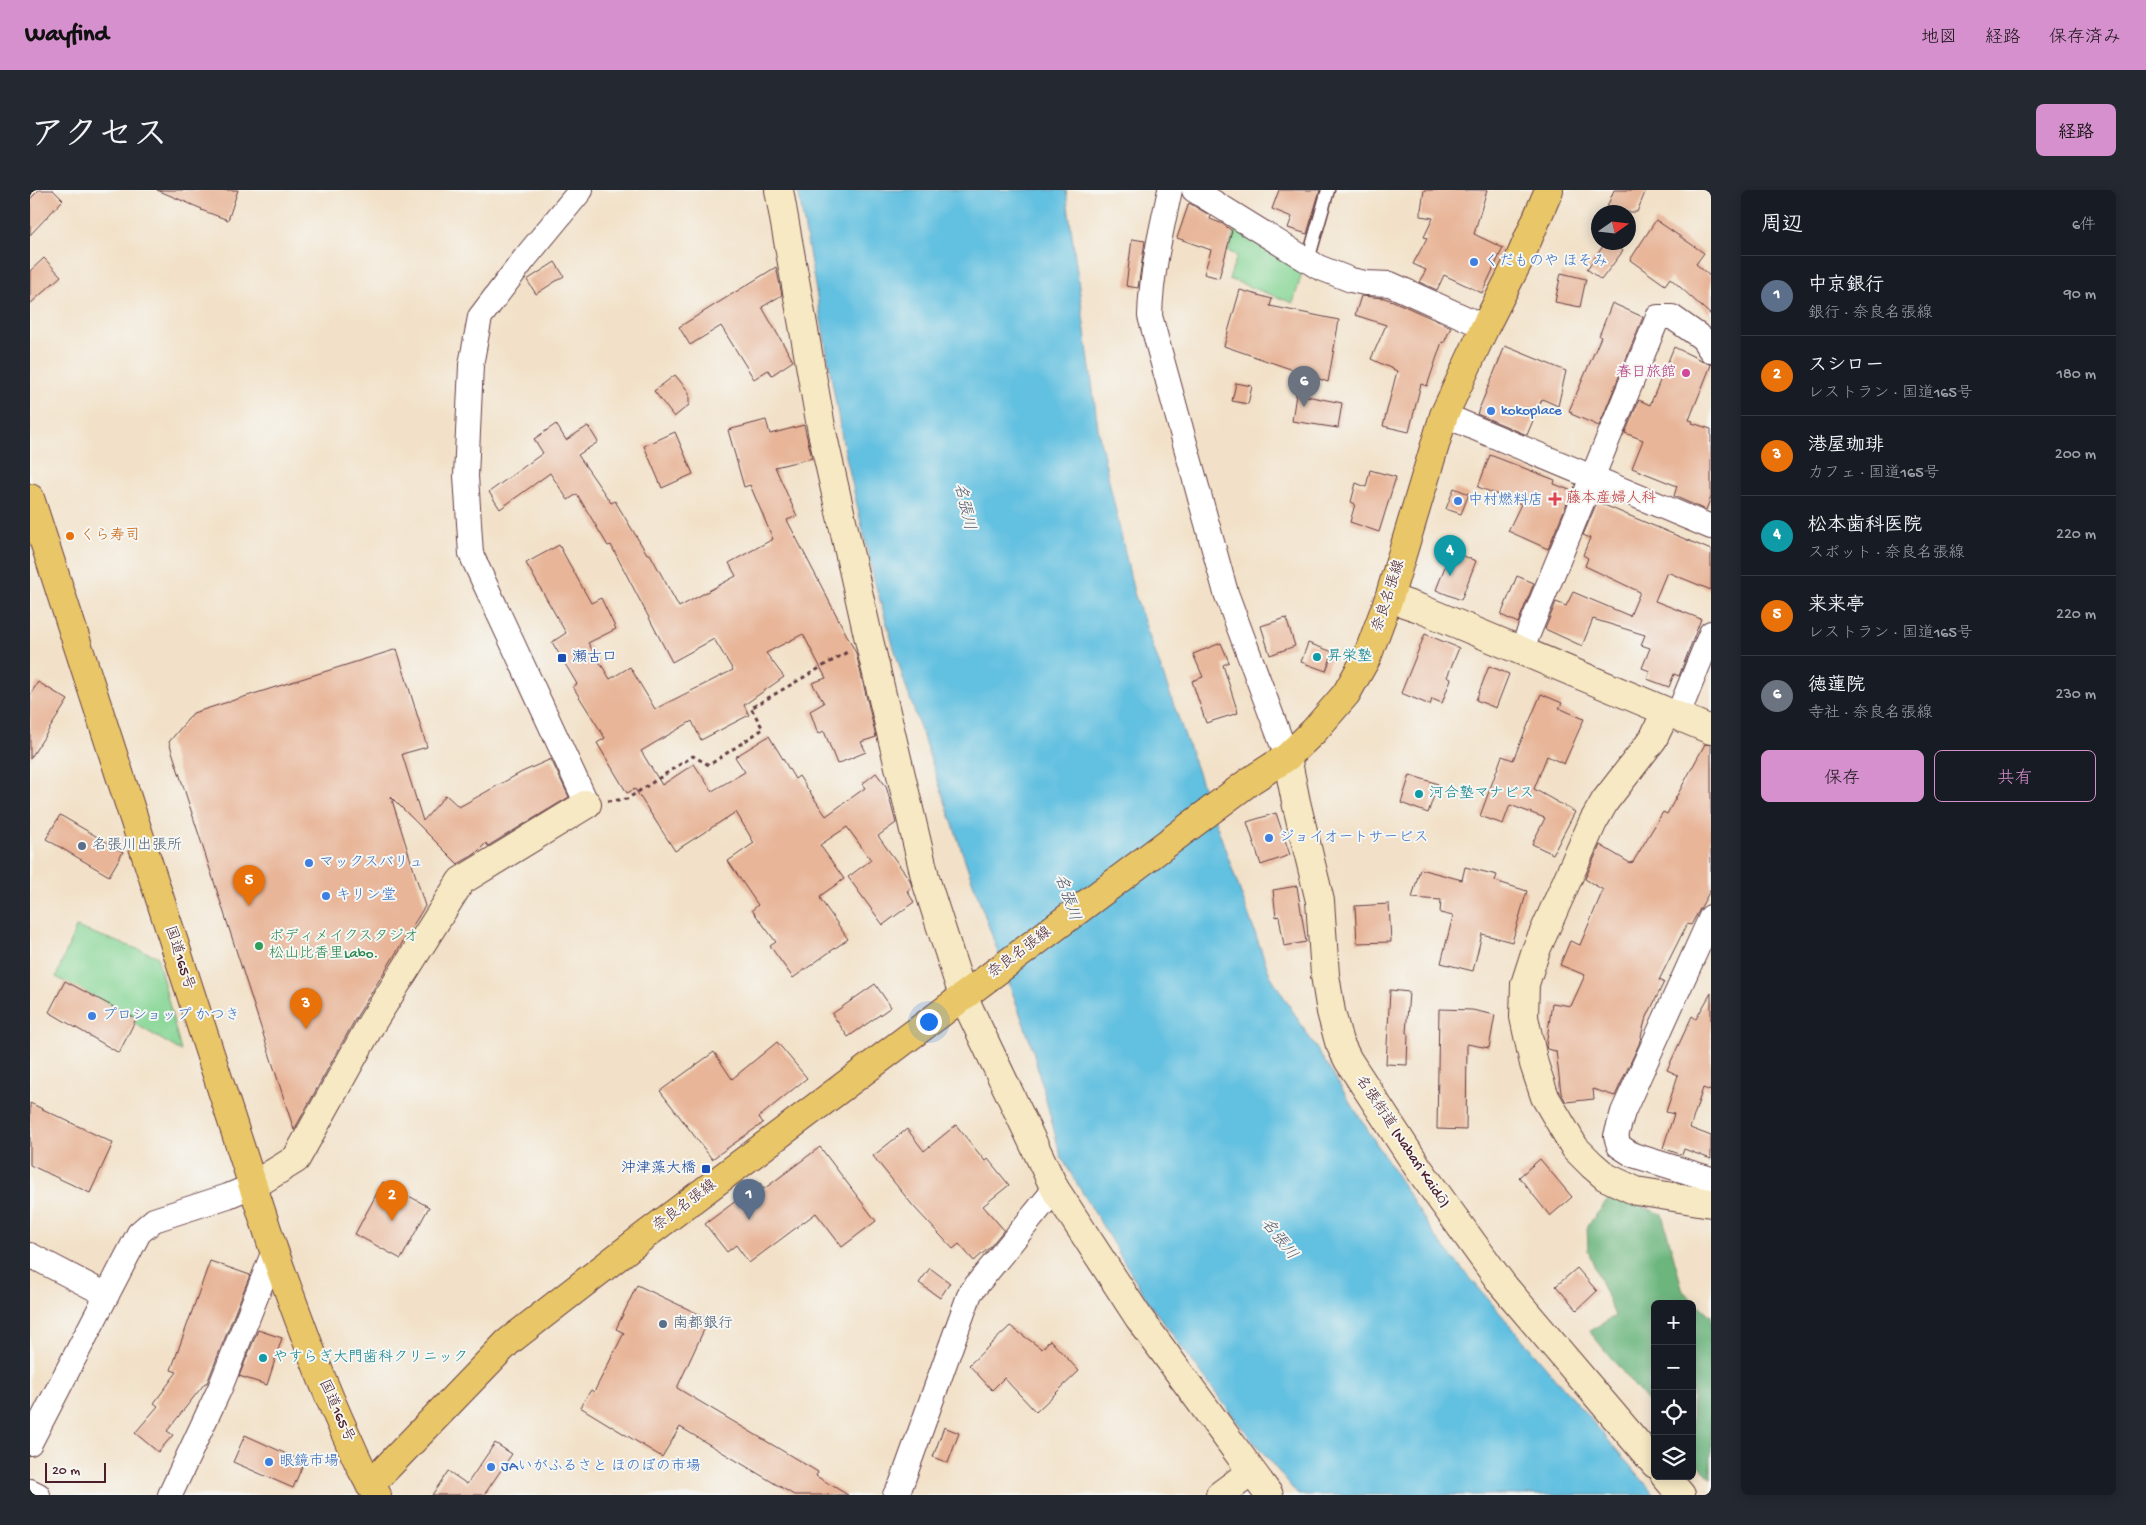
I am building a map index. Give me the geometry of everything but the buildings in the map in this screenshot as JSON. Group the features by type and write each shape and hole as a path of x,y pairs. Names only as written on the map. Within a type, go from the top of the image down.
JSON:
{"main road":[{"name":"奈良名張線","path":"369,1492 508,1342 647,1234 970,990 1220,803 1287,757 1314,731 1346,694 1368,657 1390,598 1444,415 1519,260 1550,190"},
{"name":"国道165号","path":"30,498 254,1185 274,1252 312,1356 369,1492"}],"street":[{"path":"30,1443 139,1233 154,1220 228,1196 254,1185 296,1159 371,1024 460,881 587,804 471,554 466,476 471,365 480,317 525,258 581,190"},
{"path":"779,190 822,432 926,881 970,990 1055,1189 1139,1318 1269,1495"},
{"path":"1170,190 1159,241 1150,316 1226,593 1287,757"},
{"path":"1194,190 1318,267 1351,280 1365,283 1390,284 1485,327"},
{"path":"1522,651 1658,317 1672,317 1708,341"},
{"path":"1444,415 1711,526"},
{"path":"1390,598 1419,608 1711,730"},
{"path":"1711,634 1672,714 1605,801 1593,822 1536,950 1525,984 1524,1017 1530,1049 1545,1097 1575,1148 1592,1165 1606,1178 1636,1191 1711,1203"},
{"name":"名張街道 (Nabari Kaidō)","path":"1287,757 1320,901 1325,975 1331,1012 1339,1042 1348,1060 1419,1169 1497,1278 1651,1459"},
{"path":"1711,917 1630,1096 1616,1136 1619,1146 1633,1155 1711,1179"},
{"path":"895,1495 901,1485 970,1293 1055,1189"},
{"path":"170,1495 220,1388 274,1252"},
{"path":"30,1255 107,1295"},
{"path":"1220,1495 1251,1472"},
{"path":"1669,1480 1681,1495"},
{"path":"30,1491 38,1495"}],"lane":[{"path":"1308,260 1328,190"}],"path":[{"path":"587,804 627,799 693,756 710,765 763,729 751,708 869,640"}],"green space":[{"path":"1236,227 1303,270 1293,303 1229,279 1237,256 1228,251"},
{"path":"76,927 157,956 181,1051 56,977"},
{"path":"1612,1195 1662,1214 1683,1291 1693,1300 1651,1300 1651,1406 1589,1331 1615,1316 1588,1251 1587,1226"},
{"path":"1696,1303 1711,1316 1711,1479 1696,1461"}],"water":[{"name":"名張川","path":"798,190 1066,190 1099,435 1134,593 1270,975 1436,1238 1655,1495 1298,1495 1235,1419 1149,1303 1061,1157 1032,1047 967,866 903,678 874,580 843,443"}],"place":[{"name":"くだものや ほそみ","path":"1474,262"},
{"name":"春日旅館","path":"1686,373"},
{"name":"徳蓮院","path":"1304,407"},
{"name":"kokoplace","path":"1491,411"},
{"name":"藤本産婦人科","path":"1555,499"},
{"name":"中村燃料店","path":"1458,501"},
{"name":"くら寿司","path":"70,536"},
{"name":"松本歯科医院","path":"1450,576"},
{"name":"昇栄塾","path":"1317,657"},
{"name":"瀬古口","path":"562,658"},
{"name":"河合塾マナビス","path":"1419,794"},
{"name":"ジョイオートサービス","path":"1269,838"},
{"name":"名張川出張所","path":"82,846"},
{"name":"マックスバリュ","path":"309,863"},
{"name":"キリン堂","path":"326,896"},
{"name":"来来亭","path":"249,906"},
{"name":"ボディメイクスタジオ 松山比香里Labo.","path":"259,946"},
{"name":"プロショップ かつき","path":"92,1016"},
{"name":"港屋珈琲","path":"306,1029"},
{"name":"沖津藻大橋","path":"706,1169"},
{"name":"中京銀行","path":"749,1220"},
{"name":"スシロー","path":"392,1221"},
{"name":"南都銀行","path":"663,1324"},
{"name":"やすらぎ大門歯科クリニック","path":"263,1358"},
{"name":"眼鏡市場","path":"269,1462"},
{"name":"JAいがふるさと ほのぼの市場","path":"491,1467"}]}
